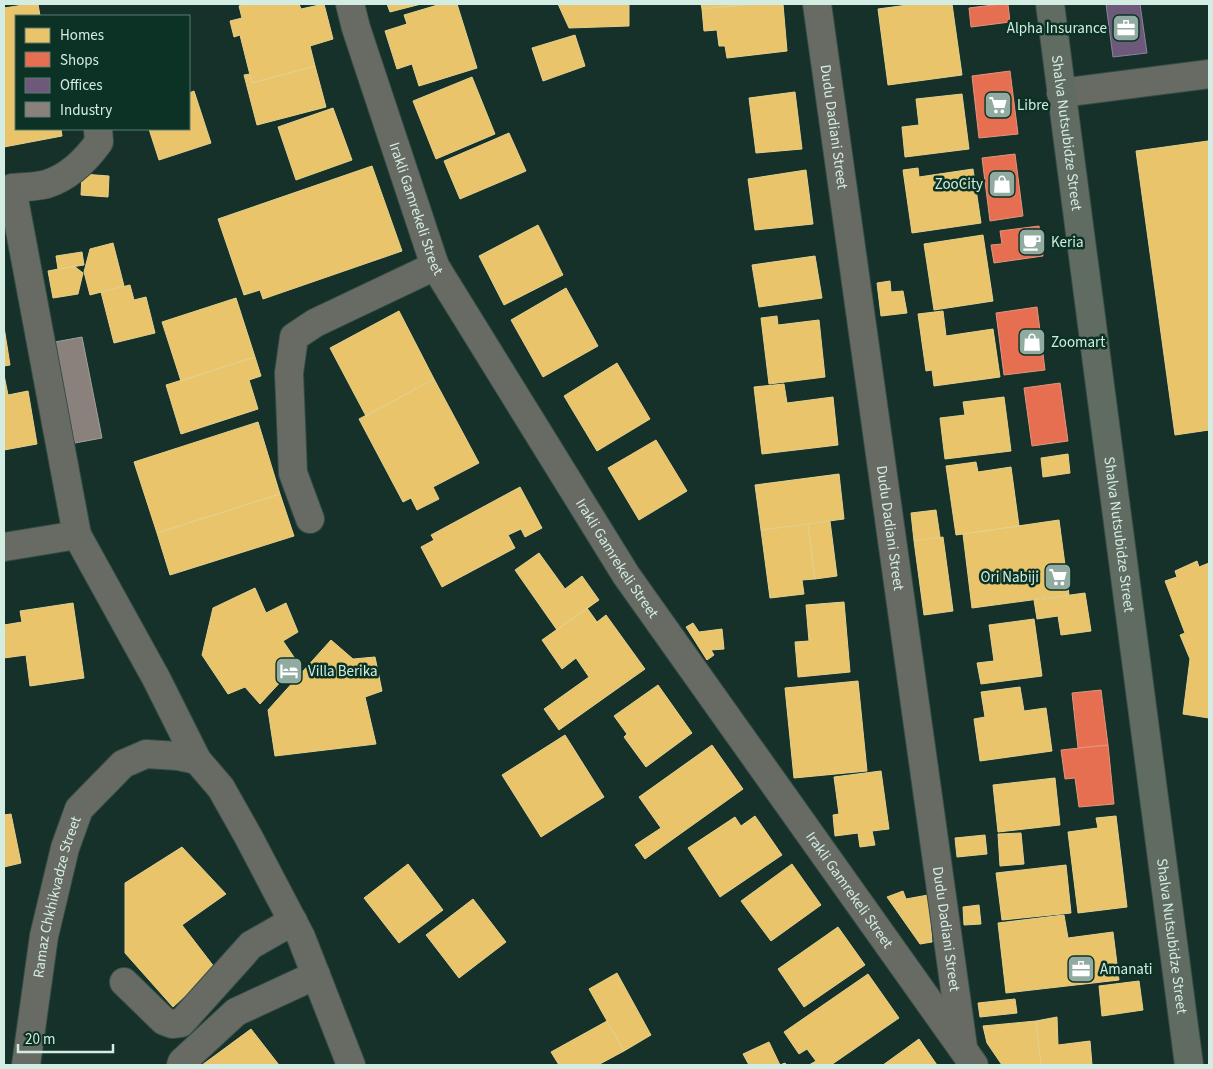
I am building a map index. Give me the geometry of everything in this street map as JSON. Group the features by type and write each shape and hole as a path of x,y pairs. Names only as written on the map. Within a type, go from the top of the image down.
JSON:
{"main road":[{"name":"Shalva Nutsubidze Street","path":"1050,4 1189,1065"}],"street":[{"name":"Irakli Gamrekeli Street","path":"350,4 356,28 435,266 626,575 969,1058"},
{"name":"Dudu Dadiani Street","path":"818,4 969,1058"},
{"path":"1061,93 1209,74"},
{"path":"98,130 100,142 86,160 72,171 47,184 8,184 77,535 156,678 197,760 221,788 301,937 351,1065"},
{"path":"310,519 293,473 289,373 294,337 315,323 435,266"},
{"path":"4,547 77,535"},
{"name":"Ramaz Chkhikvadze Street","path":"26,1065 44,936 65,848 79,809 122,764 146,754 178,756 197,760"},
{"path":"124,982 164,1021 172,1024 181,1023 251,946 292,921"},
{"path":"181,1065 236,1012 316,975"}],"building: Homes":[{"path":"38,4 40,15 15,15 15,130 61,130 62,136 4,147 4,8"},
{"path":"245,4 299,4 301,9 324,4 333,39 310,46 315,66 252,83 240,35 234,37 230,21 242,18 239,6"},
{"path":"387,4 421,4 390,12"},
{"path":"441,4 457,4 477,68 419,86 412,64 397,69 385,31 407,24 404,15"},
{"path":"558,4 629,4 629,26 569,28"},
{"path":"701,4 753,4 702,9"},
{"path":"753,4 783,4 787,51 727,58 725,46 719,46 717,30 704,31 702,9"},
{"path":"915,4 952,4 962,75 888,85 878,9"},
{"path":"575,35 585,66 543,81 532,48"},
{"path":"315,66 326,107 257,125 244,75 250,74 252,83"},
{"path":"472,77 495,134 436,159 413,101"},
{"path":"194,91 211,143 159,160 149,130 190,130 190,93"},
{"path":"795,92 802,149 756,153 749,98"},
{"path":"962,94 969,149 905,157 902,127 919,125 916,99"},
{"path":"333,108 352,160 296,180 278,127"},
{"path":"509,133 526,171 460,199 444,161"},
{"path":"1208,141 1209,430 1175,435 1136,151"},
{"path":"372,166 402,251 263,299 260,290 244,295 218,219"},
{"path":"918,168 919,177 973,169 981,223 912,233 903,170"},
{"path":"806,170 813,224 755,230 748,179"},
{"path":"82,174 109,176 108,197 81,195"},
{"path":"538,225 563,275 504,305 479,256"},
{"path":"983,235 993,301 934,310 924,244"},
{"path":"113,243 124,286 90,295 84,272 90,249"},
{"path":"82,252 84,265 58,269 56,256"},
{"path":"815,256 822,298 759,307 752,265"},
{"path":"74,266 83,273 78,294 53,298 48,271"},
{"path":"890,281 891,292 903,291 907,313 881,316 877,283"},
{"path":"130,285 134,300 146,297 155,333 114,343 101,292"},
{"path":"566,288 598,346 543,377 511,320"},
{"path":"236,298 255,357 181,381 162,322"},
{"path":"399,311 434,379 366,416 330,348"},
{"path":"943,311 946,336 993,329 1000,377 934,386 932,370 926,371 918,314"},
{"path":"777,316 778,325 819,320 825,377 769,384 761,318"},
{"path":"4,327 10,365 4,366"},
{"path":"255,357 261,376 249,380 258,409 181,434 166,385"},
{"path":"617,363 650,419 597,451 564,396"},
{"path":"4,375 8,395 28,391 37,444 4,450"},
{"path":"434,379 479,463 433,487 439,499 417,510 411,498 403,502 359,419"},
{"path":"784,384 787,403 833,397 838,445 762,454 754,387"},
{"path":"1004,397 1011,451 945,459 940,418 965,415 963,402"},
{"path":"258,422 280,494 157,533 134,462"},
{"path":"656,440 687,491 639,520 608,468"},
{"path":"1068,454 1070,473 1043,477 1041,458"},
{"path":"976,462 978,472 1011,467 1019,526 956,535 946,466"},
{"path":"839,474 844,519 761,530 755,485"},
{"path":"520,487 542,528 525,537 521,529 508,535 515,548 442,587 421,547 434,540 431,535"},
{"path":"280,494 294,536 170,575 157,533"},
{"path":"936,510 940,537 914,541 911,513"},
{"path":"1059,520 1069,595 972,608 963,534"},
{"path":"830,521 837,576 815,579 808,524"},
{"path":"808,524 815,579 802,580 804,594 770,598 761,530"},
{"path":"943,537 953,611 924,615 914,541"},
{"path":"539,553 565,589 582,576 599,600 557,630 515,570"},
{"path":"1197,561 1199,567 1209,563 1209,718 1183,714 1190,659 1180,635 1185,633 1165,581 1177,577 1175,571"},
{"path":"255,588 266,613 286,603 298,632 283,641 298,663 260,704 245,687 228,694 202,655 213,608"},
{"path":"1085,593 1091,631 1061,635 1058,616 1037,619 1034,600"},
{"path":"844,602 850,672 798,677 795,642 809,641 806,605"},
{"path":"73,603 84,678 30,686 26,655 4,658 4,625 22,622 20,611"},
{"path":"587,608 597,622 606,615 645,669 559,730 544,709 589,677 576,658 562,669 542,640"},
{"path":"1034,619 1042,676 981,684 977,663 994,661 989,625"},
{"path":"693,623 699,632 722,629 724,649 711,650 714,655 707,660 686,627"},
{"path":"331,640 353,659 375,657 382,691 365,697 376,744 275,756 268,710"},
{"path":"858,681 867,771 794,778 785,688"},
{"path":"658,685 692,733 646,767 624,737 627,734 614,716"},
{"path":"1020,687 1024,711 1046,708 1052,751 980,761 974,719 985,717 981,692"},
{"path":"565,735 604,797 541,837 502,775"},
{"path":"712,745 743,789 645,859 635,845 661,828 639,797"},
{"path":"881,771 889,829 872,831 875,845 860,847 858,833 835,836 833,815 839,814 834,777"},
{"path":"1055,778 1060,825 998,832 993,785"},
{"path":"11,814 21,863 4,867 4,815"},
{"path":"755,816 782,855 720,897 688,848 735,817 741,826"},
{"path":"1116,816 1127,907 1078,913 1068,832 1098,828 1096,818"},
{"path":"1021,833 1024,864 1000,866 998,834"},
{"path":"985,835 987,854 957,857 955,838"},
{"path":"182,847 226,894 182,925 215,968 173,1007 125,953 125,883"},
{"path":"408,864 443,910 399,943 364,898"},
{"path":"792,864 821,905 771,941 741,901"},
{"path":"1066,865 1071,913 1002,920 996,873"},
{"path":"903,891 906,899 928,895 932,942 920,944 887,897"},
{"path":"473,899 506,942 459,978 426,935"},
{"path":"979,905 981,924 964,925 963,907"},
{"path":"1064,915 1068,938 1113,932 1119,980 1006,993 998,923"},
{"path":"838,927 865,965 804,1007 778,969"},
{"path":"617,973 651,1035 624,1051 589,989"},
{"path":"868,974 899,1018 831,1065 809,1065 816,1061 807,1049 799,1054 784,1032"},
{"path":"1139,981 1143,1010 1102,1016 1099,986"},
{"path":"1015,999 1017,1013 980,1017 978,1003"},
{"path":"1057,1017 1058,1045 1090,1041 1092,1065 1041,1065 1036,1021"},
{"path":"607,1021 624,1051 598,1065 559,1065 551,1052"},
{"path":"1036,1021 1041,1065 1002,1065 987,1043 983,1026"},
{"path":"251,1029 279,1065 202,1065"},
{"path":"919,1039 937,1065 883,1065"},
{"path":"769,1042 780,1065 749,1065 743,1054"}],"building: Shops":[{"path":"1008,4 1010,22 971,27 969,8"},
{"path":"1010,71 1018,134 979,138 972,76"},
{"path":"1015,154 1023,216 990,221 982,158"},
{"path":"1039,226 1043,256 994,263 991,245 1002,244 1000,231"},
{"path":"1037,307 1045,370 1004,375 996,313"},
{"path":"1060,383 1068,441 1032,446 1024,388"},
{"path":"1101,690 1108,745 1078,748 1072,693"},
{"path":"1108,745 1114,804 1079,807 1075,778 1065,779 1061,750"}],"building: Offices":[{"name":"Alpha Insurance","path":"1106,4 1140,4 1147,53 1113,57"}],"building: Industry":[{"path":"82,337 102,438 75,443 55,342"}],"place":[{"name":"Alpha Insurance","path":"1126,28"},
{"name":"Libre","path":"998,105"},
{"name":"ZooCity","path":"1002,184"},
{"name":"Keria","path":"1032,242"},
{"name":"Zoomart","path":"1032,342"},
{"name":"Ori Nabiji","path":"1058,577"},
{"name":"Villa Berika","path":"289,671"},
{"name":"Amanati","path":"1081,969"}]}
